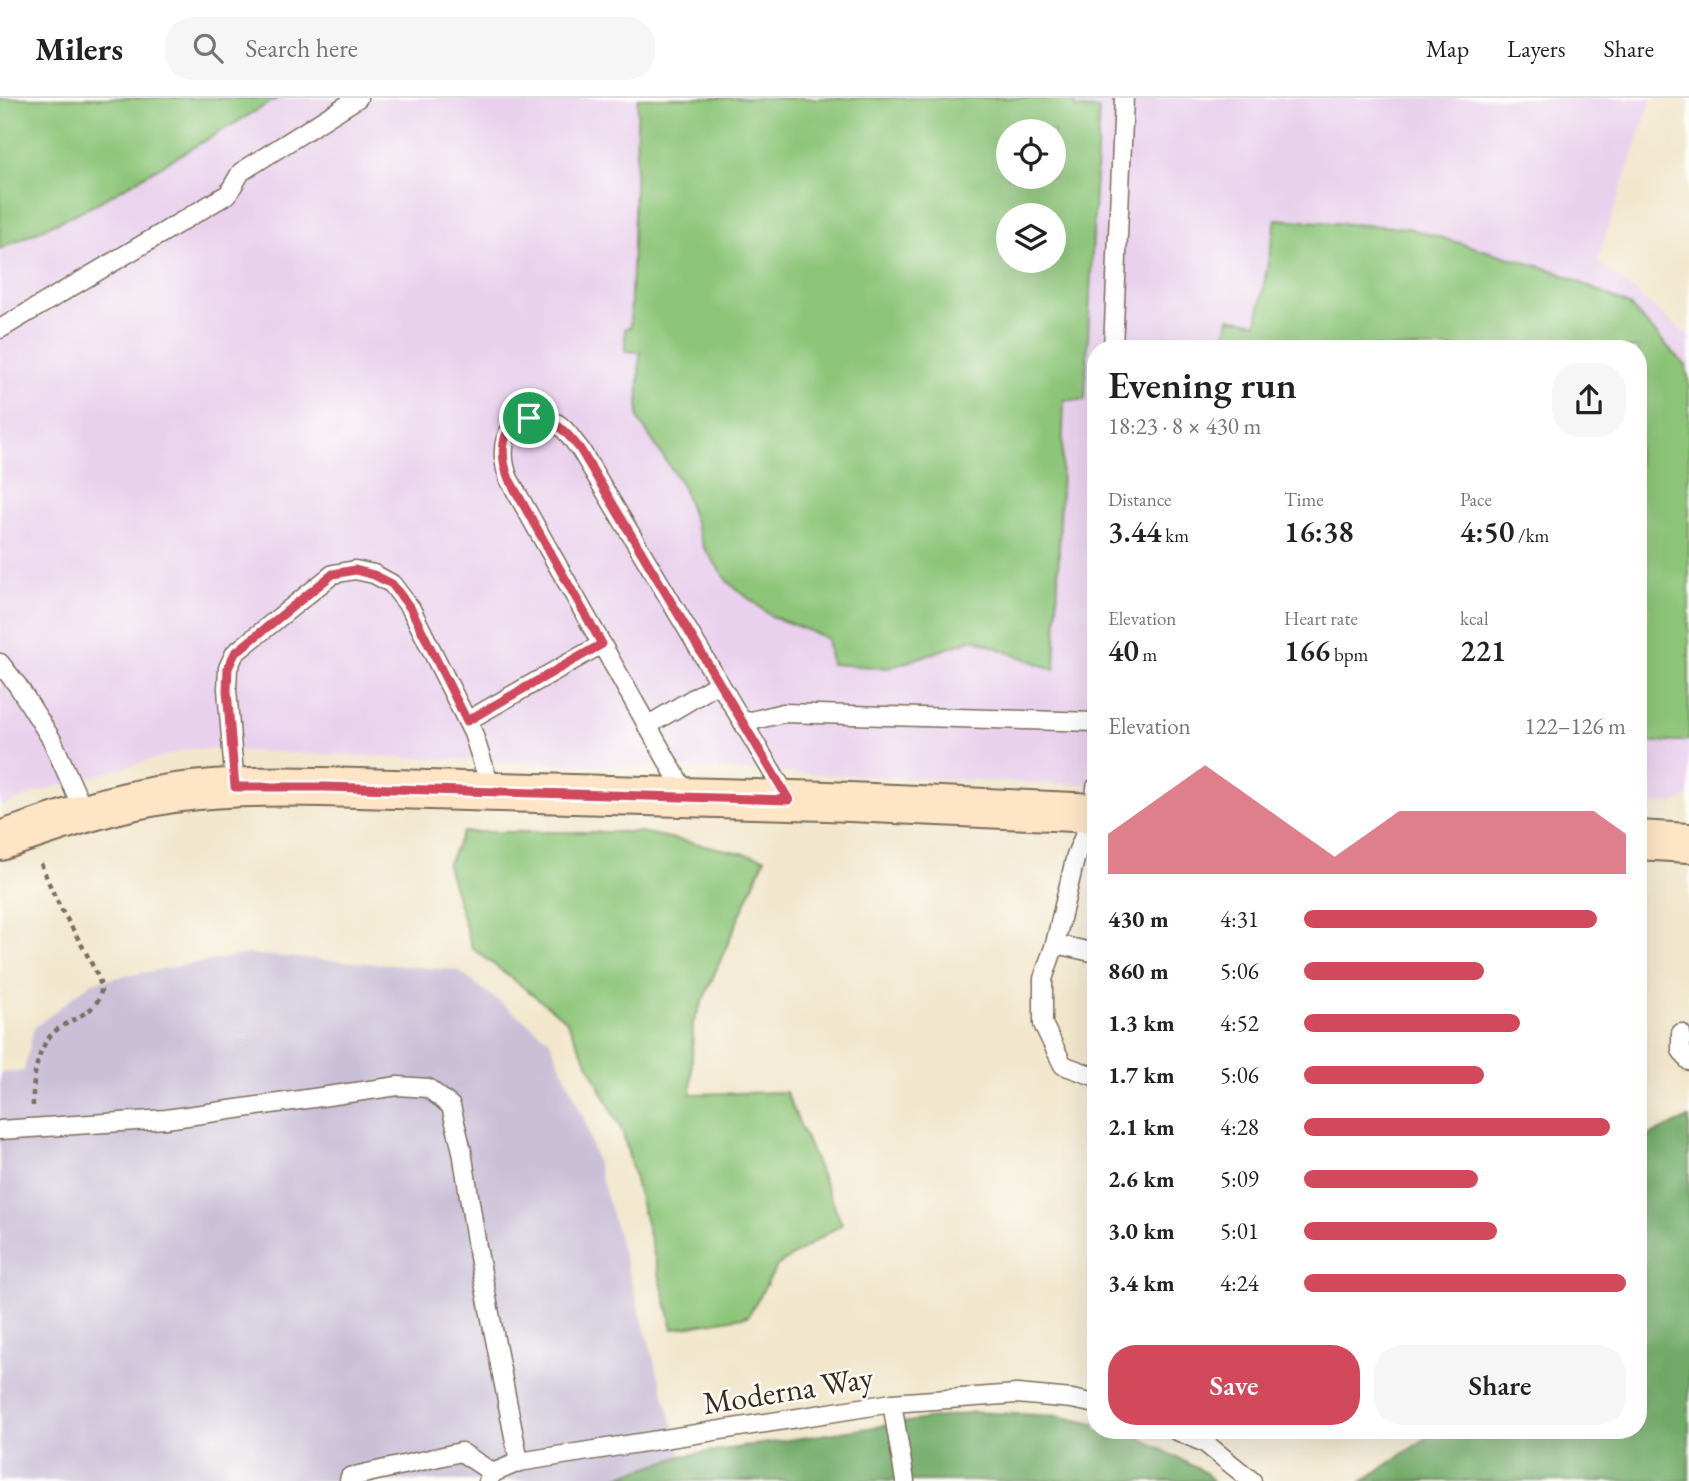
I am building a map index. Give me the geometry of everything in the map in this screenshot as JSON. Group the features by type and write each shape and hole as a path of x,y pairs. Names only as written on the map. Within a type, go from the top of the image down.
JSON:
{"main road":[{"path":"15,836 109,806 154,796 235,787 1087,805"},
{"path":"1647,841 1689,843"}],"lane":[{"path":"0,329 228,194 241,172 358,98"},
{"path":"1114,340 1124,98"},
{"path":"687,797 509,479 503,454 505,441 517,422 529,418 545,419 558,425 580,449 789,800"},
{"path":"235,787 227,690 228,668 235,653 333,574 355,570 392,584 411,609 473,733 492,792"},
{"path":"467,721 602,644"},
{"path":"0,663 52,740 85,814"},
{"path":"647,726 719,683"},
{"path":"743,723 783,713 1087,722"},
{"path":"1087,826 1076,855 1055,944 1042,979 1042,1024 1063,1065 1087,1074"},
{"path":"1055,944 1087,951"},
{"path":"1681,1033 1681,1050 1689,1061"},
{"path":"0,1130 166,1119 398,1086 428,1088 451,1106 462,1151 477,1247 519,1462"},
{"name":"Moderna Way","path":"349,1481 350,1477 461,1452 491,1477 519,1462 892,1403 1017,1394 1087,1402"},
{"path":"892,1403 905,1481"},
{"path":"1196,1439 1205,1443 1252,1481"}],"path":[{"path":"15,836 38,858 101,986 98,1002 52,1034 39,1056 32,1093 35,1128"}],"shaded area":[{"path":"0,98 1652,98 1597,261 1689,336 1689,796 1674,803 1647,802 1647,340 1087,340 1087,785 190,749 41,791 0,807"},
{"path":"248,954 457,970 549,1039 584,1119 682,1456 604,1481 0,1481 0,1073 24,1071 34,1028 92,982"}],"green space":[{"path":"0,98 278,98 92,206 0,249"},
{"path":"638,98 1075,98 1075,108 1099,109 1085,400 1064,400 1055,670 974,639 889,668 831,664 827,638 771,616 728,582 703,546 682,485 638,419 640,352 625,351 625,328 630,328"},
{"path":"1276,219 1408,228 1555,271 1629,305 1686,366 1689,385 1689,740 1647,743 1647,340 1225,340 1229,318 1257,323"},
{"path":"463,832 641,832 765,858 693,1023 691,1094 786,1092 842,1224 777,1266 748,1316 673,1329 623,1133 566,1020 472,948 447,865"},
{"path":"1689,1118 1689,1481 1363,1481 1425,1439 1647,1439 1647,1136"},
{"path":"974,1412 1059,1416 1087,1422 1087,1439 1142,1439 1206,1473 1213,1481 604,1481 682,1456"}],"route":[{"path":"529,418 545,419 558,425 580,449 789,800 235,787 227,690 228,668 235,653 333,574 355,570 392,584 411,609 467,721 602,644 505,468 503,454 510,430 517,422 529,418"}]}
